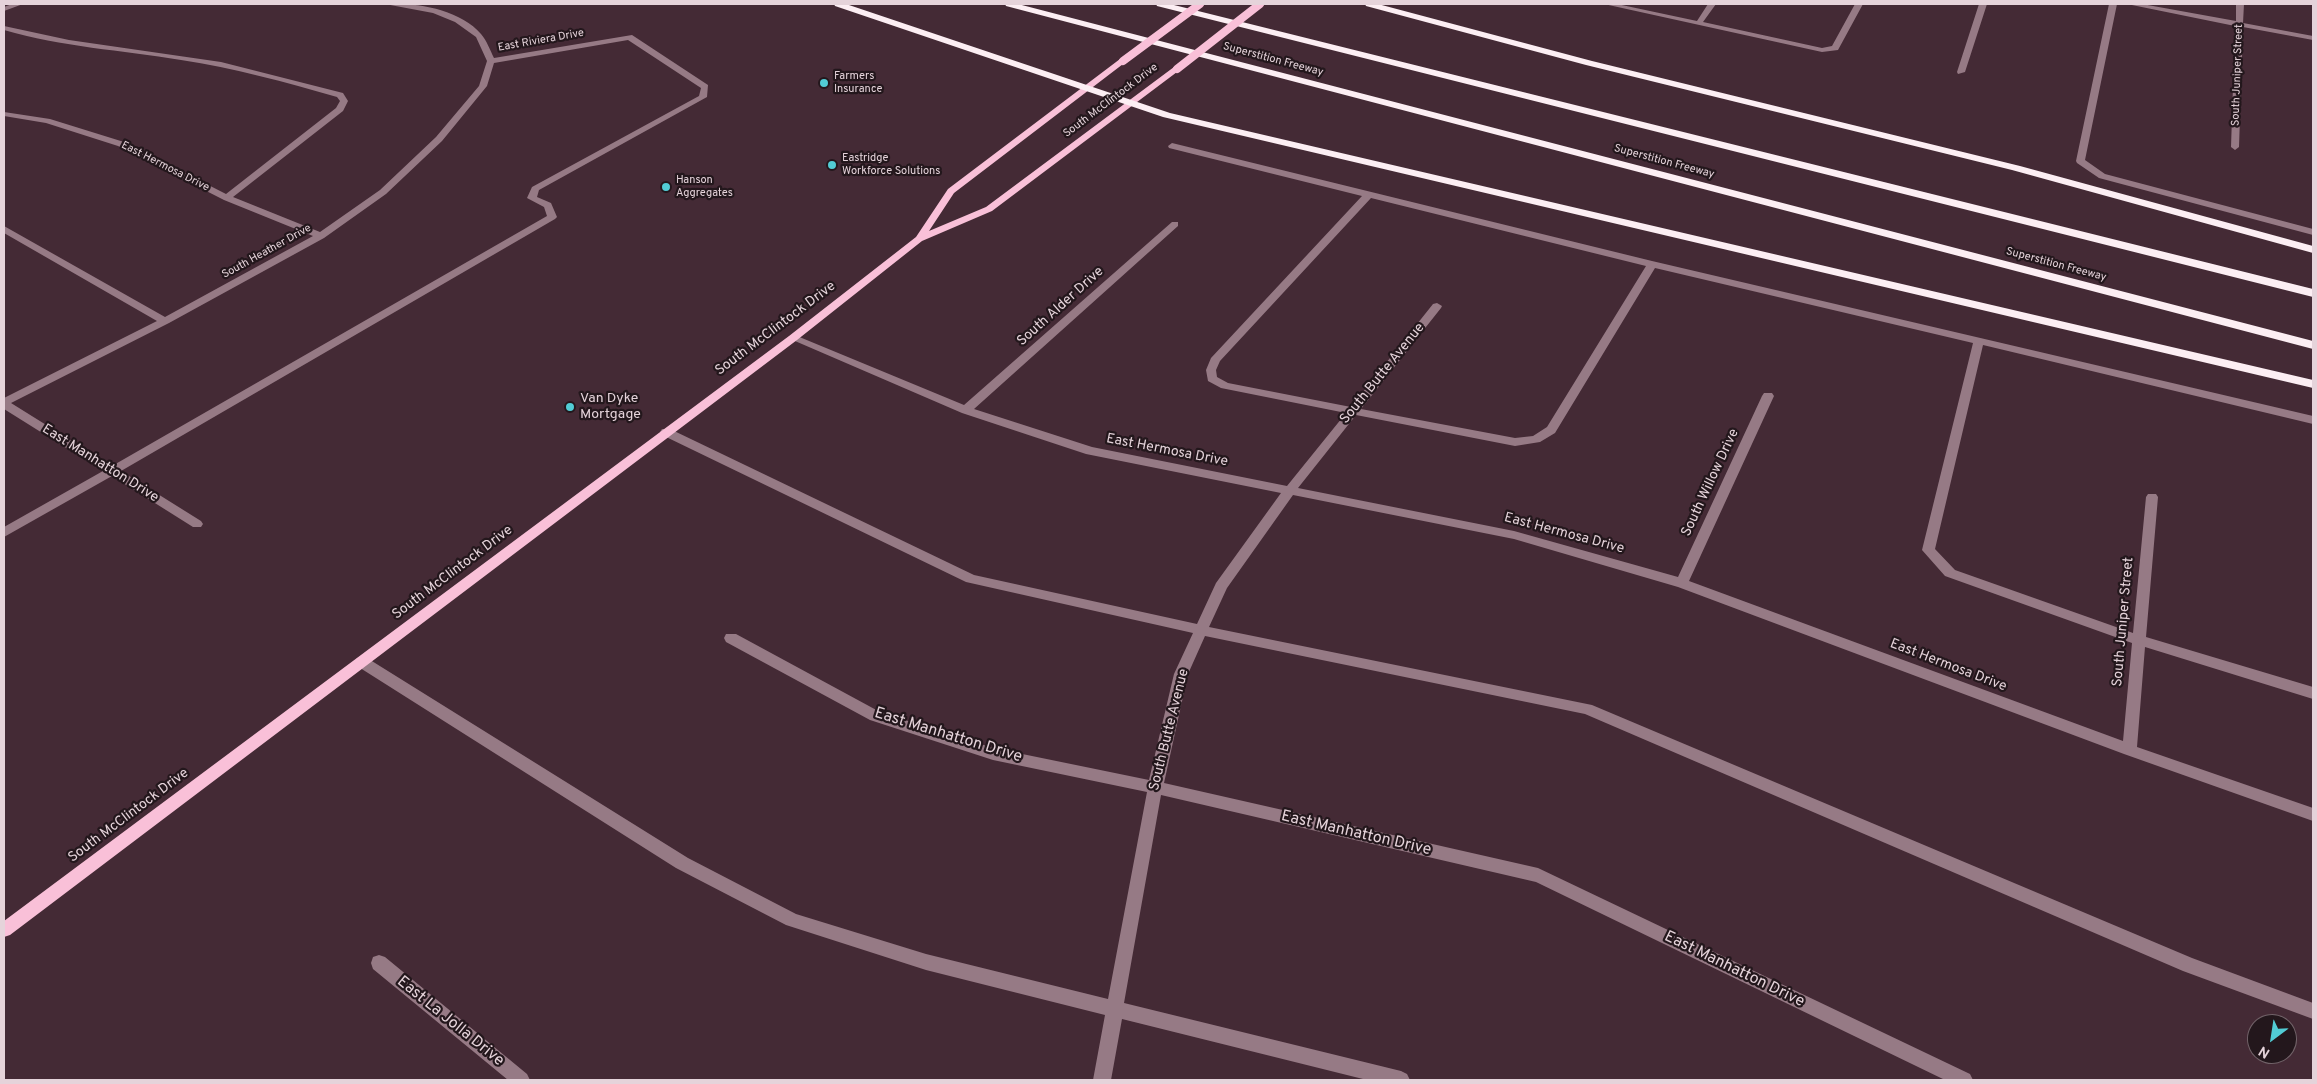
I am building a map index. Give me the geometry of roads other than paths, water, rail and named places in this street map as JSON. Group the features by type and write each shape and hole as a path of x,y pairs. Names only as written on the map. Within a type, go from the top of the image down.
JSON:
{"highway":[{"path":"838,4 1167,115 2313,384"},
{"name":"Superstition Freeway","path":"1009,4 2313,345"},
{"name":"Superstition Freeway","path":"1160,4 2313,294"},
{"path":"1192,4 1522,96"},
{"path":"1369,4 1589,63 2016,168 2313,250"}],"main road":[{"name":"South McClintock Drive","path":"919,239 951,191 1084,88 1200,4"},
{"name":"South McClintock Drive","path":"4,930 793,338 919,239 989,209 1261,4"}],"street":[{"path":"4,9 20,4"},
{"name":"East Riviera Drive","path":"112,471 552,217 548,205 532,198 535,190 703,97 705,87 629,37 491,61 477,34 451,17 411,6 389,4"},
{"path":"1608,4 1822,50 1835,48 1859,4"},
{"path":"1698,23 1712,4"},
{"path":"1961,72 1983,4"},
{"path":"2113,4 2080,161 2102,176 2313,232"},
{"path":"2132,4 2313,38"},
{"name":"South Juniper Street","path":"2235,147 2240,4"},
{"path":"4,28 90,47 180,57 244,69 340,94 344,101 340,109 226,198"},
{"name":"South Heather Drive","path":"4,403 165,321 322,236 383,192 439,139 483,86 491,61"},
{"name":"East Hermosa Drive","path":"4,114 47,121 121,144 226,198 295,227 322,236"},
{"path":"1172,146 1652,264 2313,420"},
{"path":"1369,194 1215,360 1211,370 1212,379 1225,386 1353,412 1515,442 1536,439 1551,430 1652,264"},
{"name":"South Alder Drive","path":"966,410 1175,224"},
{"path":"4,229 165,321"},
{"name":"South Butte Avenue","path":"1102,1080 1155,788 1181,674 1221,586 1290,490 1438,306"},
{"name":"East Hermosa Drive","path":"793,338 966,410 1090,451 1514,535 1682,583 2129,750 2313,814"},
{"path":"1979,340 1928,550 1950,573 2139,640 2313,693"},
{"name":"South Willow Drive","path":"1682,583 1768,396"},
{"name":"East Manhatton Drive","path":"4,403 197,524"},
{"path":"666,432 971,579 1201,630 1587,709 2170,958 2313,1011"},
{"path":"4,533 112,471"},
{"name":"South Juniper Street","path":"2129,750 2152,497"},
{"name":"East Manhatton Drive","path":"731,638 875,716 993,754 1155,788 1538,875 1964,1080"},
{"path":"362,662 682,863 792,920 926,962 1115,1011 1400,1080"},
{"name":"East La Jolla Drive","path":"378,963 521,1080"}],"place":[{"name":"Farmers Insurance","path":"824,83"},
{"name":"Eastridge Workforce Solutions","path":"832,165"},
{"name":"Hanson Aggregates","path":"666,187"},
{"name":"Van Dyke Mortgage","path":"570,407"}]}
